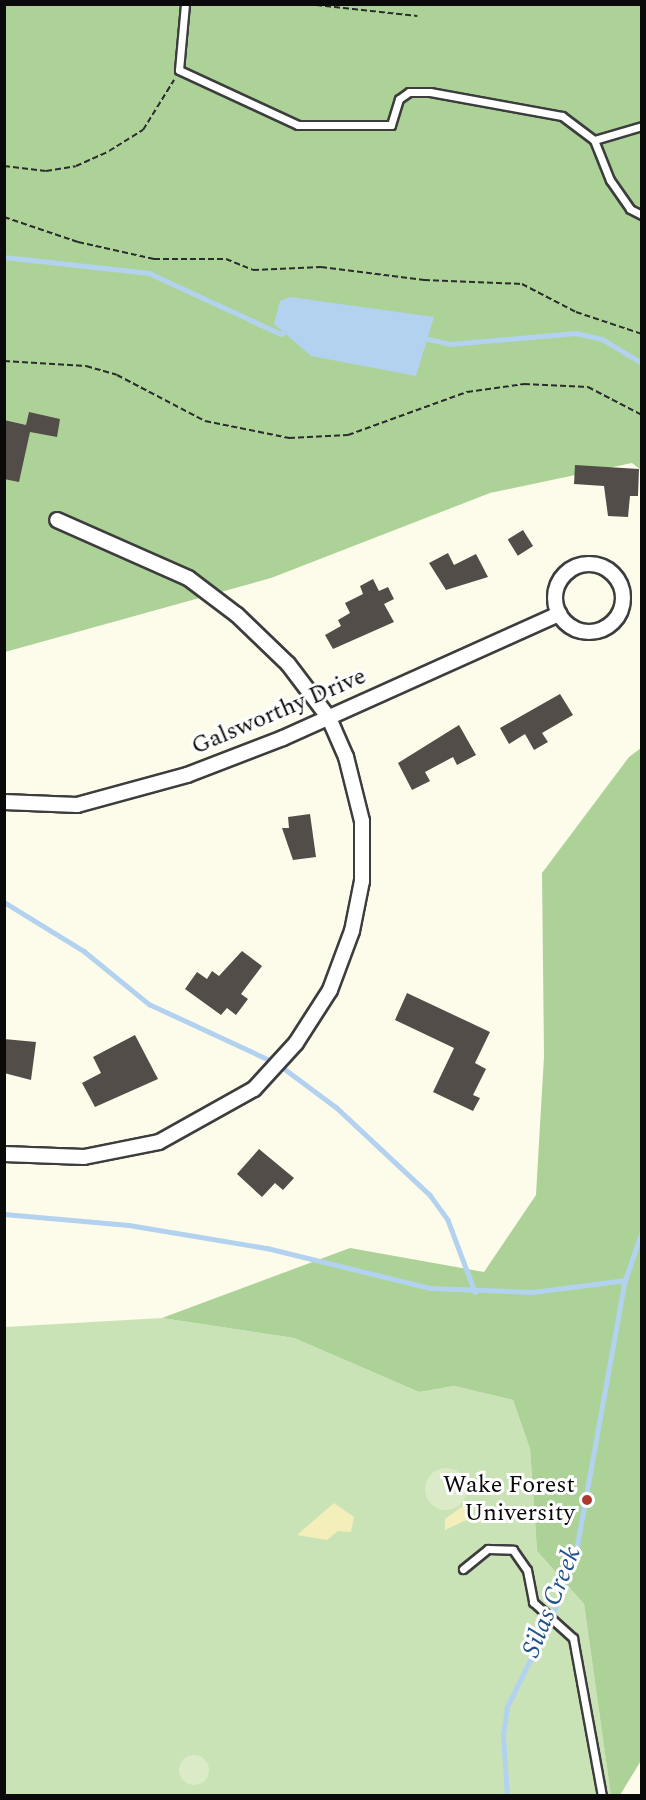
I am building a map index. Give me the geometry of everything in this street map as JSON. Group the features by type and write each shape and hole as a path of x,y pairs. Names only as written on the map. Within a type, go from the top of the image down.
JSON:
{"street":[{"path":"4,1154 84,1157 159,1142 254,1089 296,1043 343,961 362,881 362,821 329,718 273,649 211,594 160,562 57,520"},
{"path":"602,566 618,579 621,609 607,627 576,630 559,614 555,594 572,568 602,566"},
{"name":"Galsworthy Drive","path":"4,802 51,806 102,801 187,775 329,718 559,614"}],"lane":[{"path":"185,4 179,70 298,125 391,125 399,99 409,92 430,93 562,116 594,140 610,180 630,209 642,214"},
{"path":"594,140 642,126"},
{"path":"463,1569 488,1549 513,1550 521,1557 541,1612 564,1629 578,1651 602,1796"}],"path":[{"path":"307,4 417,16"},
{"path":"4,166 46,171 76,166 109,151 143,130 179,70"},
{"path":"4,217 78,242 154,259 226,259 253,270 321,267 424,280 522,284 576,312 642,334"},
{"path":"4,361 86,366 117,375 205,421 289,438 348,435 466,393 524,384 588,387 642,415"}],"green space":[{"path":"4,5 641,5 641,470 632,463 490,493 271,578 5,652"},
{"path":"641,748 642,1759 620,1795 611,1796 584,1604 537,1551 530,1449 513,1400 454,1386 419,1392 294,1338 162,1318 350,1248 484,1272 536,1195 544,1056 542,873 629,757"},
{"path":"162,1318 294,1338 419,1392 454,1386 513,1400 530,1449 537,1551 584,1604 611,1795 5,1795 5,1327"},
{"path":"446,1468 461,1474 467,1489 461,1504 446,1510 431,1504 425,1489 431,1474"},
{"path":"194,1755 200,1756 208,1764 208,1776 200,1784 194,1785 188,1784 180,1776 179,1770 180,1764 188,1756"}],"sand":[{"path":"334,1503 354,1517 351,1532 338,1531 327,1540 297,1535"},
{"path":"467,1503 474,1505 473,1517 445,1530 445,1519"}],"water":[{"path":"290,297 434,317 416,376 311,356 274,324 280,301"}],"building":[{"path":"29,412 60,419 57,437 30,432 19,482 4,479 4,420 26,425"},
{"path":"575,465 639,469 638,496 630,496 628,517 608,516 604,486 574,484"},
{"path":"523,530 533,546 518,556 508,540"},
{"path":"448,553 454,565 476,554 488,577 446,590 429,563"},
{"path":"373,579 379,591 388,587 394,599 384,604 394,622 333,649 325,635 341,626 338,620 350,613 345,603 363,594 360,586"},
{"path":"560,694 573,715 542,733 548,742 534,750 525,734 509,744 500,728"},
{"path":"459,725 476,755 457,765 453,757 425,772 430,781 412,790 398,763"},
{"path":"310,814 316,857 293,860 282,828 289,828 288,817"},
{"path":"242,951 262,966 241,994 248,999 236,1015 227,1008 221,1015 185,989 197,972 207,979 212,971 219,976"},
{"path":"407,993 490,1032 475,1063 486,1069 473,1095 480,1098 473,1111 433,1092 454,1048 395,1020"},
{"path":"135,1035 158,1079 95,1107 82,1083 101,1073 93,1057"},
{"path":"4,1039 36,1042 31,1080 4,1073"},
{"path":"259,1149 294,1178 283,1190 275,1183 262,1197 237,1174"}],"waterway":[{"path":"4,257 149,273 281,334 286,331"},
{"path":"424,338 450,344 576,333 602,339 642,363"},
{"path":"4,902 84,951 149,1004 278,1064 336,1107 430,1195 448,1220 475,1292"},
{"path":"4,1214 129,1225 267,1248 430,1288 533,1292 625,1280"},
{"name":"Silas Creek","path":"507,1796 503,1735 507,1707 555,1609 576,1551 625,1280 642,1231"}],"place":[{"name":"Wake Forest University","path":"587,1500"}]}
